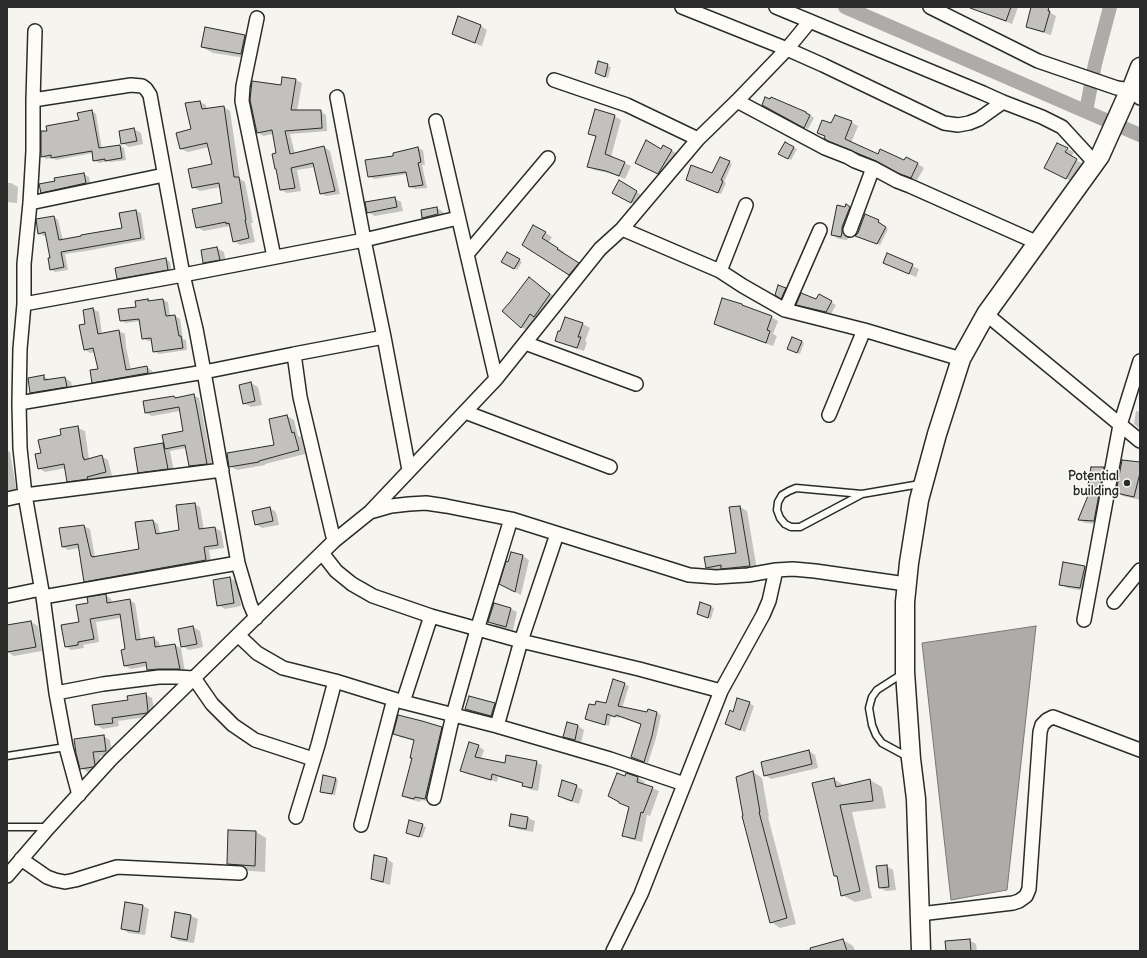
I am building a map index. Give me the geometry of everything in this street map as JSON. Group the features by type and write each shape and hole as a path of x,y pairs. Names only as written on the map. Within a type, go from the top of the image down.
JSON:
{"main road":[{"path":"921,951 916,799 911,759 906,672 905,602 906,584 919,500 937,434 961,359 986,314 1098,160 1140,67"}],"street":[{"path":"682,7 787,49 944,123 958,125 969,123 979,119 1003,102"},
{"path":"776,7 983,92 1003,102 1042,116 1062,126 1098,160"},
{"path":"930,7 1038,61 1129,93"},
{"path":"257,18 243,86 242,101 274,257"},
{"path":"7,876 111,759 334,541 370,512 496,380 600,249 622,229 698,139 787,49 810,21"},
{"path":"35,31 30,203 24,264 24,304 20,349 20,448 25,495 42,593 56,693 66,747 79,795"},
{"path":"554,80 627,105 698,139"},
{"path":"33,100 131,85 142,86 150,95 164,175 196,329 238,563 250,604 256,618"},
{"path":"337,97 409,470"},
{"path":"737,101 825,148 874,168 897,181 1038,243"},
{"path":"436,121 496,380"},
{"path":"467,254 548,158"},
{"path":"850,230 874,168"},
{"path":"30,203 164,175"},
{"path":"720,271 746,205"},
{"path":"24,304 364,240 458,218"},
{"path":"622,229 720,271 785,310 864,330 961,359"},
{"path":"785,310 820,230"},
{"path":"986,314 1140,441"},
{"path":"829,415 864,330"},
{"path":"19,403 204,372 384,337"},
{"path":"525,343 636,384"},
{"path":"294,354 300,397 334,541"},
{"path":"1084,620 1120,425 1140,361"},
{"path":"465,412 610,467"},
{"path":"7,499 25,495 222,470"},
{"path":"370,512 403,504 446,506 511,519 689,575 716,577 748,575 776,570 793,569 906,584"},
{"path":"434,798 452,715 511,519"},
{"path":"497,726 521,641 557,534"},
{"path":"322,553 336,571 352,584 373,596 477,630 639,669 721,691"},
{"path":"8,591 42,593 238,563"},
{"path":"613,951 641,894 721,691 763,615 769,600 776,570"},
{"path":"1114,602 1140,570"},
{"path":"361,825 399,700 431,616"},
{"path":"238,635 257,653 282,668 335,681 452,715 497,726 610,759 684,784"},
{"path":"56,693 102,684 159,677 194,678"},
{"path":"194,678 212,704 233,725 255,740 313,759"},
{"path":"296,817 335,681"},
{"path":"920,914 1013,903 1026,896 1029,889 1040,732 1042,725 1047,720 1053,717 1140,750"},
{"path":"21,859 47,877 65,882 117,867 240,873"}],"lane":[{"path":"862,494 800,526 791,527 786,524 780,518 777,510 778,502 782,495 796,488 862,494 924,484"},
{"path":"906,672 877,690 872,697 869,708 872,725 876,735 882,743 911,759"},
{"path":"7,756 66,747"},
{"path":"7,828 49,827"}],"shaded area":[{"path":"1036,626 1007,890 951,900 922,643"}],"building":[{"path":"970,7 1011,7 1006,21"},
{"path":"1031,7 1049,7 1048,11 1050,11 1044,32 1026,27"},
{"path":"458,16 481,25 475,43 452,34"},
{"path":"205,27 245,35 241,54 201,47"},
{"path":"598,61 608,64 605,77 595,73"},
{"path":"282,77 296,79 291,110 321,110 322,128 285,131 290,154 324,146 335,191 320,194 313,163 291,168 295,188 280,190 272,154 276,153 272,130 257,133 250,100 252,81 281,85"},
{"path":"765,97 770,99 771,97 810,115 804,128 762,105"},
{"path":"200,101 202,109 224,106 234,177 239,177 249,238 233,242 229,223 226,224 226,222 196,228 192,209 222,203 219,183 192,188 188,169 212,164 207,143 180,149 176,133 191,129 185,103"},
{"path":"595,109 615,115 605,154 625,162 619,176 606,171 587,167 596,136 588,134"},
{"path":"92,110 99,148 120,145 122,158 105,161 105,159 93,161 92,151 51,158 51,155 41,157 41,131 47,131 46,126 79,120 77,113"},
{"path":"835,115 852,121 845,139 878,154 880,149 904,160 906,157 918,163 911,178 900,174 876,161 828,141 824,138 825,136 817,133 822,120 831,123"},
{"path":"134,128 137,141 121,144 119,131"},
{"path":"646,140 661,149 663,145 672,150 658,174 635,163"},
{"path":"785,142 794,147 788,159 778,154"},
{"path":"1057,143 1068,148 1065,152 1077,159 1066,179 1044,168"},
{"path":"418,147 421,162 418,163 423,185 409,187 406,172 368,177 365,160 393,156 393,153"},
{"path":"720,157 730,161 721,180 723,181 718,193 686,180 691,165 712,173"},
{"path":"84,173 86,183 41,193 39,184 55,181 54,178"},
{"path":"619,180 637,191 631,203 612,193"},
{"path":"395,197 397,207 367,213 365,202"},
{"path":"846,204 850,207 842,227 841,237 831,235 837,205 845,207"},
{"path":"437,207 438,214 422,218 421,210"},
{"path":"136,210 141,238 61,252 64,267 50,270 48,258 50,258 45,232 38,234 36,219 54,216 59,240 122,228 119,213"},
{"path":"865,214 879,220 878,222 886,227 877,244 855,236 858,233"},
{"path":"533,225 546,232 542,238 579,263 569,275 522,245"},
{"path":"217,247 220,260 203,263 201,250"},
{"path":"507,252 520,259 514,269 501,262"},
{"path":"887,253 913,264 909,274 883,263"},
{"path":"166,258 168,270 117,279 115,268"},
{"path":"529,277 550,294 534,317 530,314 521,328 502,311"},
{"path":"778,285 786,288 781,299 775,295"},
{"path":"801,293 816,299 819,294 832,301 826,312 796,305"},
{"path":"722,298 772,316 767,330 770,331 766,343 714,324"},
{"path":"148,299 148,301 163,299 166,316 175,315 183,348 153,352 151,338 142,339 139,319 120,321 118,309 136,307 135,301"},
{"path":"93,308 98,334 119,330 126,370 147,366 148,373 92,383 90,370 98,369 93,348 84,350 79,325 85,324 83,310"},
{"path":"565,317 583,323 578,337 581,337 577,348 555,341"},
{"path":"792,337 802,341 797,353 787,349"},
{"path":"44,375 44,380 65,377 67,387 30,393 28,378"},
{"path":"251,382 255,401 243,404 239,385"},
{"path":"194,394 207,464 189,466 185,445 165,449 162,435 183,431 179,407 145,413 143,401 174,396 175,398"},
{"path":"287,415 299,450 259,462 229,467 227,453 274,445 269,419"},
{"path":"78,426 84,460 102,455 106,472 87,477 88,479 67,482 64,464 38,469 35,454 41,453 38,440 61,435 60,429"},
{"path":"163,443 168,469 138,473 134,448"},
{"name":"Potential building","path":"1122,460 1140,462 1140,473 1134,497 1116,493"},
{"path":"1091,467 1104,467 1094,521 1078,520 1092,486 1088,485"},
{"path":"195,503 199,529 215,527 218,545 204,547 206,560 84,582 78,544 62,547 59,528 84,525 92,557 139,549 135,522 153,520 156,534 179,530 176,505"},
{"path":"740,506 750,566 721,569 721,565 706,568 704,557 736,553 729,507"},
{"path":"270,507 273,521 255,525 252,511"},
{"path":"511,552 523,555 515,592 499,584 506,561 508,562"},
{"path":"1063,562 1085,566 1080,588 1059,585"},
{"path":"230,577 234,603 217,606 213,580"},
{"path":"106,594 107,603 130,599 136,640 154,637 155,647 175,644 180,669 147,670 146,662 124,666 121,650 125,649 120,614 90,619 94,639 78,642 78,645 65,647 61,625 79,622 76,605 88,603 87,597"},
{"path":"700,602 711,606 708,618 697,614"},
{"path":"494,603 511,608 506,627 488,622"},
{"path":"31,621 36,647 7,652 7,625"},
{"path":"193,626 197,644 181,647 178,629"},
{"path":"613,679 625,683 618,706 647,712 648,709 657,712 652,736 644,762 631,757 641,724 616,715 615,717 607,714 605,725 585,719 589,704 595,705 596,701 606,703"},
{"path":"146,693 147,713 112,718 113,723 95,725 92,705 128,700 127,696"},
{"path":"469,696 495,703 491,716 465,709"},
{"path":"737,698 750,702 740,730 725,724 730,710 733,712"},
{"path":"398,715 442,727 425,799 415,797 414,799 402,796 412,758 410,758 414,740 393,734"},
{"path":"567,722 578,725 575,740 563,737"},
{"path":"104,735 106,751 93,752 95,765 93,767 80,769 74,739"},
{"path":"469,742 479,745 475,757 505,763 506,755 537,761 532,788 522,786 523,783 492,774 491,780 460,771"},
{"path":"809,750 812,764 764,776 761,762"},
{"path":"753,771 759,812 787,918 770,923 742,816 736,777"},
{"path":"617,773 625,776 626,773 638,777 637,782 653,787 643,813 641,812 635,839 622,836 629,807 608,796"},
{"path":"323,775 336,778 332,794 320,792"},
{"path":"834,778 836,787 870,779 873,801 840,805 860,891 841,896 837,876 834,876 812,783"},
{"path":"562,780 577,785 572,801 558,796"},
{"path":"511,814 528,817 526,829 509,826"},
{"path":"409,820 423,824 419,837 406,833"},
{"path":"228,830 256,831 255,866 227,864"},
{"path":"374,855 387,858 383,882 371,879"},
{"path":"887,865 889,887 879,888 876,866"},
{"path":"125,902 143,905 139,932 121,929"},
{"path":"175,912 191,915 187,940 171,937"},
{"path":"843,939 847,951 811,951 810,948"},
{"path":"970,939 971,951 946,951 945,941"}],"waterway":[{"path":"845,7 1140,135"},
{"path":"1086,111 1095,64 1110,7"}],"place":[{"name":"Potential building","path":"1127,483"}]}
